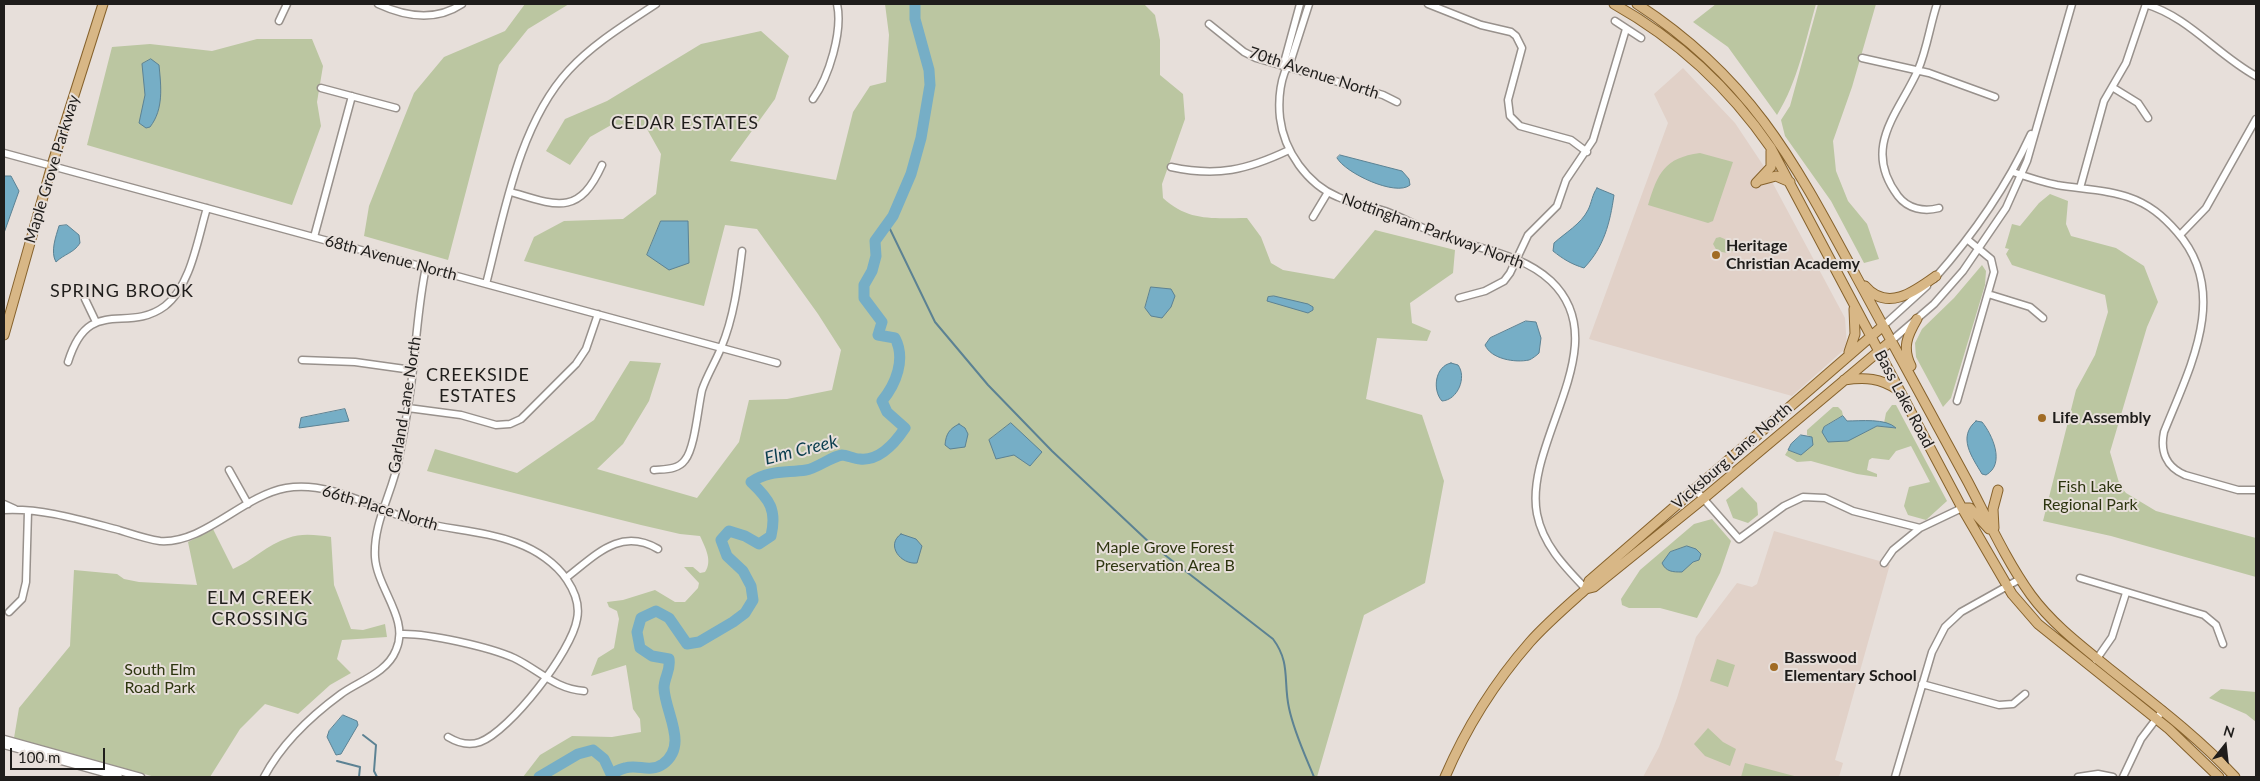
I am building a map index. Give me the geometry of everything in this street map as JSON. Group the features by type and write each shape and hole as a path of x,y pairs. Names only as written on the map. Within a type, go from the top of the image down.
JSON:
{"main road":[{"name":"Maple Grove Parkway","path":"4,335 52,165 102,4"},
{"name":"Bass Lake Road","path":"1614,4 1667,37 1702,66 1737,102 1771,148 1962,508 2007,586 2038,624 2156,719 2219,777"},
{"name":"Bass Lake Road","path":"1637,4 1694,46 1729,79 1759,113 1794,163 2020,579 2052,620 2203,744 2235,777"},
{"path":"1771,148 1771,167 1756,183 1776,176 1790,182"},
{"path":"1856,275 1870,292 1892,299 1908,295 1936,276"},
{"path":"1848,356 1855,334 1854,306"},
{"path":"1917,319 1906,339 1908,360 1944,428 1954,456"},
{"name":"Vicksburg Lane North","path":"1445,777 1477,714 1503,676 1530,642 1586,589 1589,580 1883,326"},
{"name":"Vicksburg Lane North","path":"1586,589 1594,587 1703,499 1891,341"},
{"path":"1844,380 1875,379 1885,382 1899,391"},
{"path":"1996,536 1993,509 1998,490"},
{"path":"1962,508 1970,508 1996,536"}],"street":[{"path":"279,21 287,4"},
{"path":"378,4 402,14 420,16 439,14 460,6"},
{"path":"486,284 525,142 552,92 568,70 592,48 656,4"},
{"path":"813,99 822,86 838,33 840,18 837,4"},
{"name":"Nottingham Parkway North","path":"1300,4 1285,59 1286,67 1279,108 1284,138 1289,150 1308,176 1328,192 1350,202 1398,216 1440,235 1516,259 1530,266 1552,283 1568,305 1573,319 1575,349 1539,473 1536,502 1540,525 1548,544 1555,556 1586,589"},
{"name":"Nottingham Parkway North","path":"1286,67 1291,60 1309,4"},
{"path":"1428,4 1480,26 1510,32 1516,36 1522,48 1508,100 1510,116 1520,126 1571,140 1587,152"},
{"path":"1937,4 1918,70 1891,117 1884,142 1883,162 1889,181 1900,199 1914,208 1931,210 1939,208"},
{"path":"1891,341 1917,319 1946,290 1980,249 2006,208 2022,175 2072,4"},
{"path":"2080,188 2102,110 2112,87 2126,63 2145,4 2172,14 2232,62 2256,76"},
{"path":"1615,21 1641,38"},
{"name":"70th Avenue North","path":"1209,24 1244,52 1286,67 1383,95 1396,102"},
{"path":"1459,298 1497,286 1510,274 1528,235 1552,212 1566,180 1587,152 1593,140 1626,28"},
{"path":"1862,58 1918,70 1958,82 1996,97"},
{"path":"2112,87 2138,103 2148,118"},
{"path":"320,88 396,108"},
{"path":"314,237 352,96"},
{"path":"2180,235 2206,208 2256,119"},
{"path":"1883,326 1936,276 1968,240 2013,172 2037,122"},
{"path":"1171,167 1200,172 1225,172 1261,163 1289,150"},
{"name":"68th Avenue North","path":"4,153 777,363"},
{"path":"511,192 549,203 564,204 578,199 594,184 602,164"},
{"path":"2013,172 2055,185 2117,193 2145,204 2163,217 2180,235 2192,252 2199,268 2204,288 2204,308 2198,343 2164,432 2165,456 2171,466 2185,475 2238,490 2256,490"},
{"path":"1313,217 1328,192"},
{"path":"68,362 77,340 83,332 96,322 114,318 144,316 165,306 173,298 185,281 207,208"},
{"path":"1957,401 1994,268 1991,259 1968,240"},
{"path":"654,470 673,469 685,462 690,451 708,371 721,348 736,296 742,251"},
{"name":"Garland Lane North","path":"401,634 381,581 375,557 378,529 399,461 408,408 420,295 426,267"},
{"path":"1988,294 2030,307 2043,318"},
{"path":"85,299 96,322"},
{"path":"408,408 461,415 496,425 510,424 521,419 576,364 586,349 598,314"},
{"path":"302,360 364,363 412,370"},
{"path":"229,470 248,504"},
{"name":"66th Place North","path":"4,504 16,509 60,514 145,538 167,540 198,532 275,491 305,487 339,494 414,520 517,543 543,556 566,578"},
{"path":"1694,488 1739,540 1784,506 1803,497 1825,498 1853,510 1920,528"},
{"path":"1884,563 1897,546 1920,528 1962,508"},
{"name":"66th Place North","path":"4,510 16,509"},
{"path":"9,612 22,599 26,582 28,511"},
{"path":"448,737 463,744 472,744 486,739 512,718 546,678 561,655 577,620 577,600 566,578 612,544 634,540 644,541 658,550"},
{"path":"2080,578 2210,617 2216,626 2223,644"},
{"path":"1895,777 1932,652 1944,627 1961,612 2020,579"},
{"path":"2090,667 2112,637 2126,593"},
{"path":"264,777 279,755 306,724 340,695 388,664 397,649 401,634 435,637 501,654 524,663 561,686 584,691"},
{"path":"1922,684 2000,705 2013,704 2025,694"},
{"path":"2123,777 2141,739 2162,710"},
{"path":"4,739 141,777"},
{"path":"4,745 119,777"},
{"path":"2078,777 2098,774 2113,777"}],"shaded area":[{"name":"Heritage Christian Academy","path":"1683,68 1735,123 1763,165 1845,318 1847,347 1792,396 1589,339 1668,123 1654,94"},
{"name":"Basswood Elementary School","path":"1774,531 1890,564 1835,760 1843,763 1839,777 1643,777 1659,747 1696,637 1737,583 1752,587 1757,584"}],"green space":[{"path":"525,4 569,4 528,29 499,65 448,260 364,236 369,206 414,93 444,57 505,31"},
{"name":"Maple Grove Forest Preservation Area B","path":"885,4 1144,4 1155,15 1160,40 1160,75 1183,94 1185,119 1162,184 1163,198 1173,206 1192,215 1202,217 1247,218 1261,237 1271,263 1283,270 1334,279 1375,230 1455,250 1453,273 1410,303 1412,323 1431,331 1427,341 1377,338 1366,399 1422,415 1444,481 1425,583 1364,615 1317,777 523,777 540,755 572,736 612,737 641,732 640,719 633,709 626,665 591,676 598,658 614,648 619,619 617,611 609,607 607,602 623,600 655,590 675,602 685,602 698,588 699,583 684,567 693,567 700,573 705,572 708,563 707,554 700,536 680,534 641,525 427,471 435,449 517,473 594,420 630,361 661,363 649,401 623,444 597,469 697,498 739,442 749,400 787,399 832,390 841,350 818,314 757,229 725,225 704,306 524,261 534,237 564,221 623,219 656,194 661,154 647,129 613,124 590,137 570,165 546,151 565,119 607,101 701,44 761,31 789,56 775,99 730,161 836,180 853,112 870,86 886,82 889,35"},
{"path":"1716,4 1816,4 1796,75 1777,115 1728,47 1693,22"},
{"path":"1818,4 1876,4 1852,87 1833,141 1836,171 1848,201 1867,224 1879,259 1864,263 1831,201 1785,136 1781,120 1790,106"},
{"path":"257,39 312,39 323,66 317,102 321,126 292,205 87,145 112,47 150,44 212,51"},
{"path":"1700,153 1733,162 1713,221 1708,223 1648,205 1659,176 1670,163 1688,155"},
{"name":"Fish Lake Regional Park","path":"2050,194 2068,201 2066,224 2071,236 2116,248 2144,266 2158,302 2147,327 2110,452 2120,486 2126,493 2156,511 2256,538 2256,577 2111,536 2043,521 2076,390 2095,355 2108,312 2105,295 2012,265 2006,254 2009,249 2005,248 2012,224 2020,226 2039,203"},
{"path":"1720,237 1736,244 1737,249 1727,253 1717,251 1713,244 1716,238"},
{"path":"1982,265 1986,271 1985,285 1951,398 1943,407 1916,357 1915,343 1922,329 1954,298"},
{"path":"1892,405 1896,405 1947,501 1926,520 1908,515 1904,506 1909,487 1930,482 1911,446 1896,451 1889,460 1872,458 1869,460 1867,470 1877,474 1877,477 1857,474 1811,461 1797,462 1785,455 1788,450 1801,455 1812,437 1807,435 1807,430 1833,407 1838,407 1842,411 1843,416 1824,427 1855,437 1877,426 1896,428 1884,423 1886,413"},
{"path":"1742,487 1757,503 1758,515 1748,523 1733,518 1726,500"},
{"path":"1712,519 1731,541 1720,573 1697,618 1660,608 1629,608 1622,605 1621,599 1640,570 1694,524"},
{"name":"South Elm Road Park","path":"213,529 233,569 274,544 293,536 315,535 331,537 334,585 351,629 363,630 385,624 387,637 342,640 337,659 351,673 330,685 298,714 265,704 240,729 210,777 155,777 14,738 19,708 70,646 74,570 117,574 124,579 139,582 197,585 188,542"},
{"path":"1717,659 1735,665 1728,687 1710,681"},
{"path":"2221,689 2256,692 2256,722 2246,714 2209,698"},
{"path":"1708,728 1723,742 1736,749 1730,766 1705,756 1694,744"},
{"path":"1745,763 1798,777 1741,777"}],"water":[{"path":"151,59 159,65 160,105 150,127 146,128 139,123 145,95 142,64"},
{"path":"1340,155 1402,171 1409,179 1410,185 1403,188 1394,188 1371,182 1342,164 1337,158"},
{"path":"4,176 11,176 19,191 4,233"},
{"path":"1597,188 1614,195 1605,234 1597,252 1584,268 1567,261 1553,251 1554,243 1585,215"},
{"path":"661,221 688,221 689,263 669,270 647,255"},
{"path":"67,225 79,235 80,243 75,249 56,262 54,249 56,234 59,226"},
{"path":"1151,287 1171,289 1175,296 1171,307 1162,318 1151,316 1145,308"},
{"path":"1274,296 1308,304 1313,307 1313,310 1308,313 1267,301 1268,297"},
{"path":"1526,321 1536,322 1541,338 1539,353 1534,357 1529,360 1517,361 1498,357 1488,350 1485,345 1490,338"},
{"path":"1451,363 1458,365 1461,370 1461,381 1453,397 1442,401 1436,385 1438,373"},
{"path":"345,409 349,421 299,428 301,418"},
{"path":"1843,416 1847,421 1880,421 1896,428 1877,426 1848,441 1828,442 1822,432 1824,427"},
{"path":"1976,421 1982,422 1986,427 1995,449 1995,464 1986,475 1982,474 1968,447 1967,440 1970,427"},
{"path":"1011,423 1042,452 1030,466 1014,455 996,459 989,440"},
{"path":"959,424 965,428 968,434 965,447 950,449 945,445 947,435 950,430"},
{"path":"1801,435 1812,437 1813,445 1801,455 1788,450 1791,444"},
{"path":"901,534 916,539 922,546 917,563 906,561 897,553 894,543"},
{"path":"1687,546 1696,549 1701,554 1699,560 1693,562 1682,572 1668,570 1662,563 1670,552"},
{"path":"343,715 357,721 358,725 341,754 336,755 327,737 329,731"}],"waterway":[{"name":"Elm Creek","path":"539,777 578,754 593,750 604,759 611,774 630,767 653,768 663,764 671,756 675,738 664,688 669,659 652,656 640,648 637,632 641,618 656,611 669,618 687,644 699,642 733,622 745,613 753,600 751,586 743,571 727,556 721,540 729,531 745,536 759,544 771,536 773,527 770,506 763,494 751,482 764,475 810,469 842,455 860,459 874,457 886,450 905,428 887,412 882,401 898,371 900,354 898,346 895,338 878,335 882,322 864,298 864,285 872,271 876,256 875,241 893,216 911,174 921,138 930,85 929,70 915,19 915,4"},
{"path":"888,225 935,322 988,385 1052,451 1152,545 1273,639 1279,648 1286,672 1287,698 1294,726 1314,777"},
{"path":"363,735 376,745 374,771 377,777"},
{"path":"337,761 360,767 359,777"}],"place":[{"name":"Heritage Christian Academy","path":"1716,255"},
{"name":"Life Assembly","path":"2042,418"},
{"name":"Basswood Elementary School","path":"1774,667"}],"district":[{"name":"CEDAR ESTATES","path":"685,123"},
{"name":"SPRING BROOK","path":"122,291"},
{"name":"CREEKSIDE ESTATES","path":"478,385"},
{"name":"ELM CREEK CROSSING","path":"260,608"}]}
